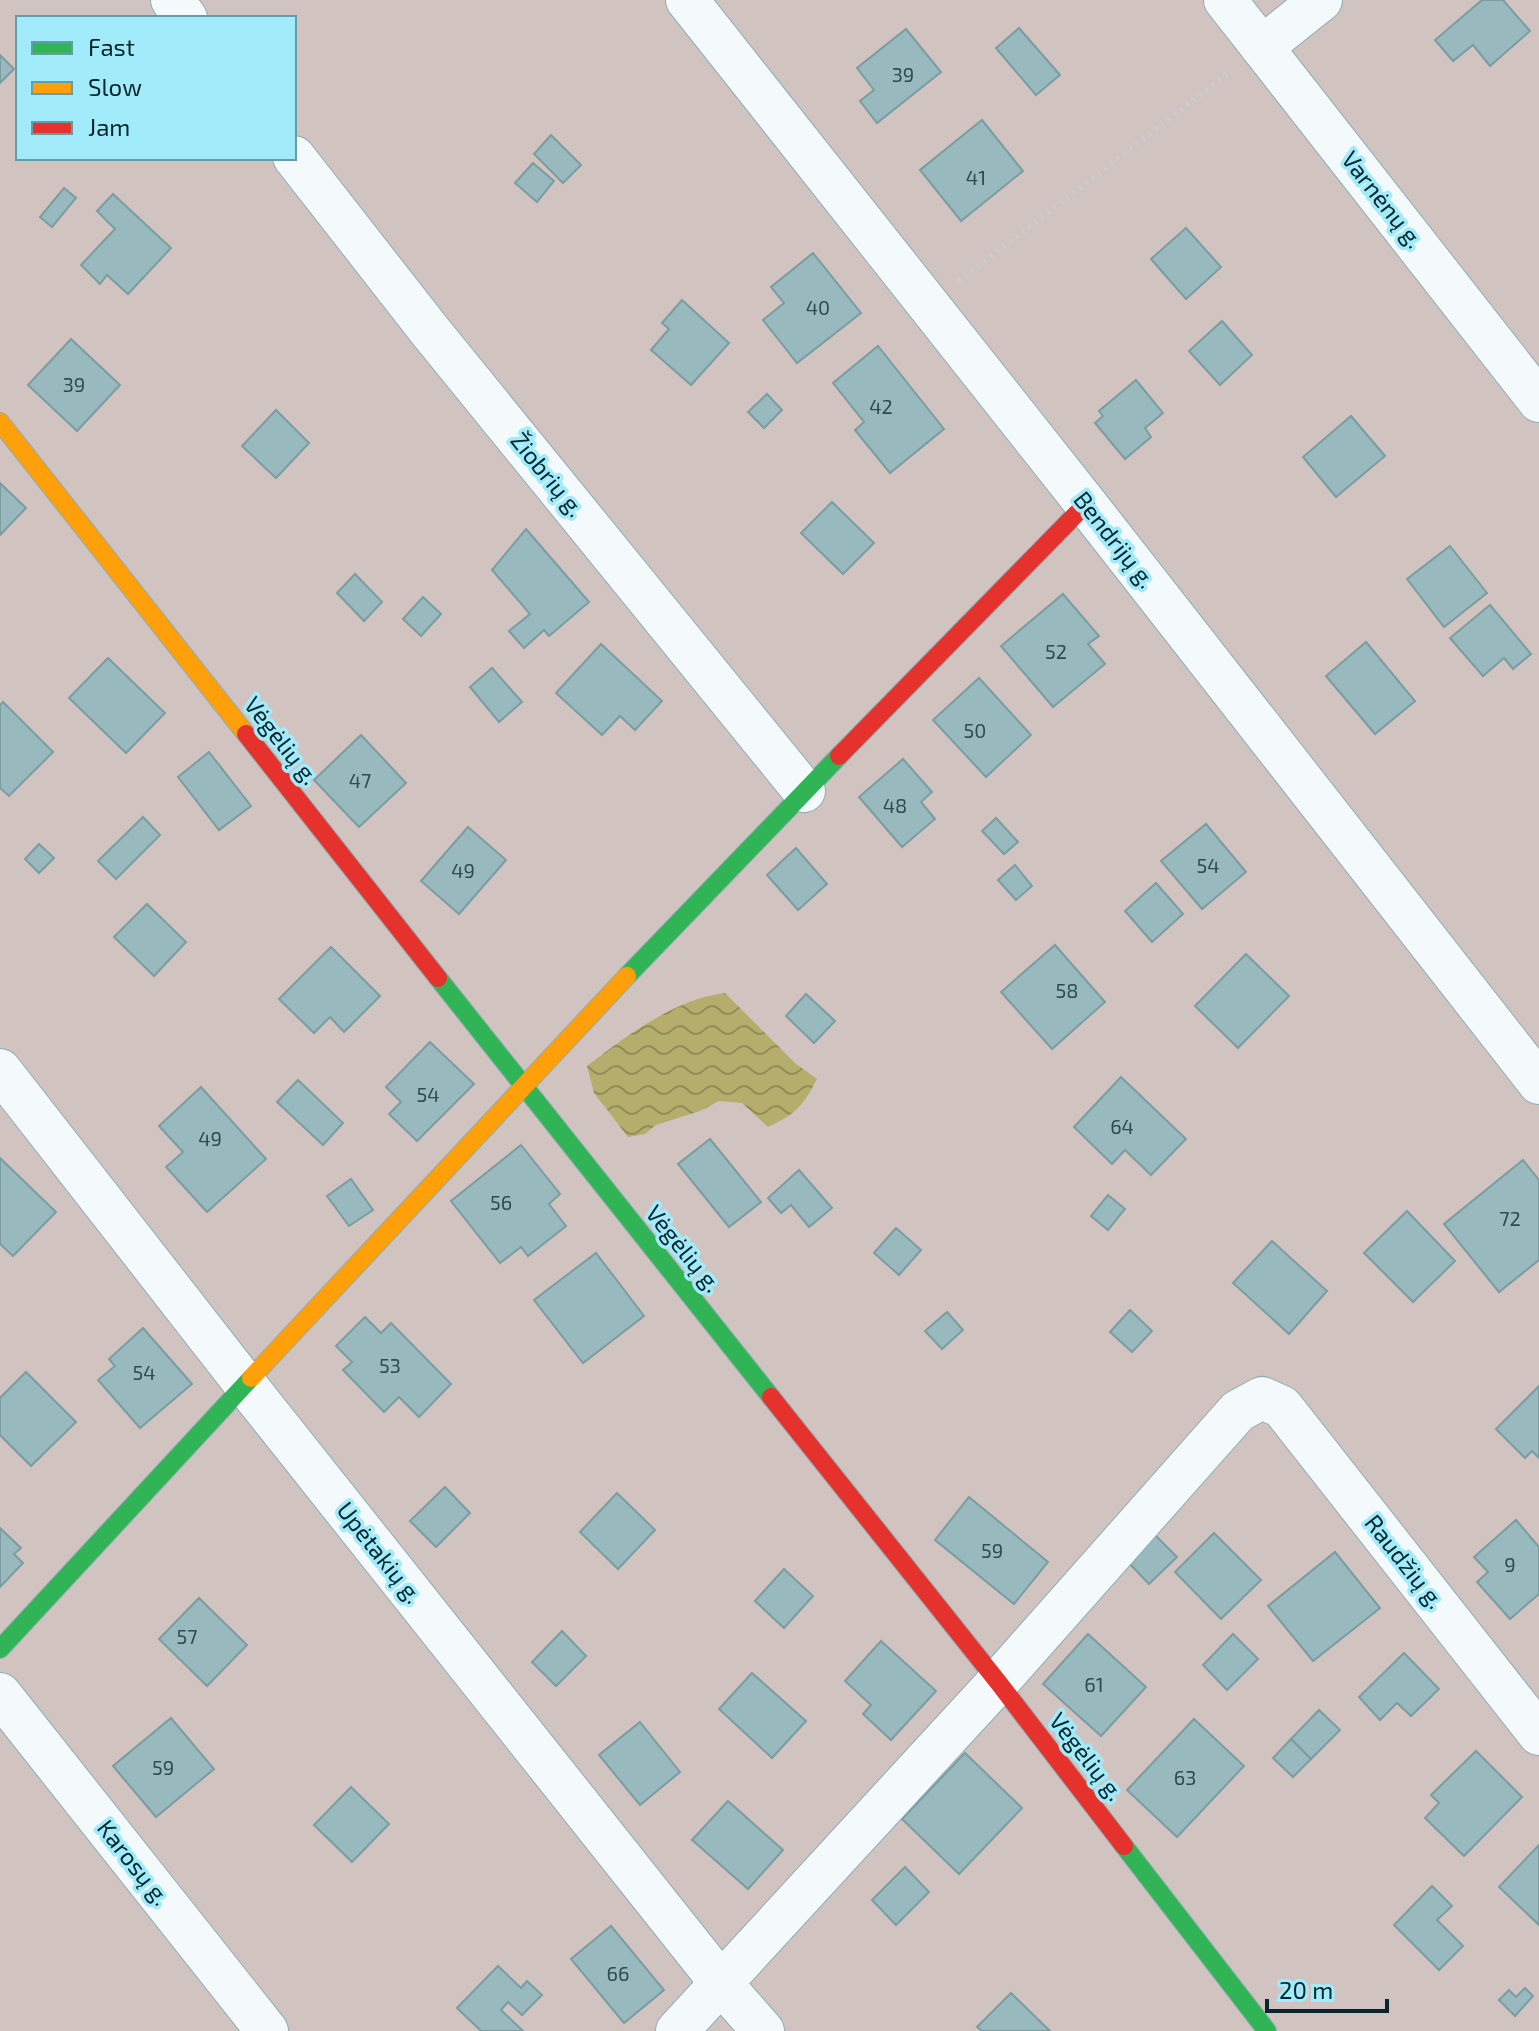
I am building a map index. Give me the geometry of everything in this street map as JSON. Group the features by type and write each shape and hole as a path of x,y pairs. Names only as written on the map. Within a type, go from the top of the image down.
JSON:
{"street":[{"path":"172,0 184,16"},
{"name":"Bendrijų g.","path":"687,0 1539,1083"},
{"name":"Varnėnų g.","path":"1225,0 1539,401"},
{"path":"1262,47 1321,0"},
{"name":"Žiobrių g.","path":"296,160 440,344 804,791"},
{"name":"Vėgėlių g.","path":"0,422 998,1682 1267,2031"},
{"path":"0,1649 523,1086 804,791 1086,504"},
{"name":"Upėtakių g.","path":"0,1070 245,1384 721,1983 763,2031"},
{"name":"Raudžių g.","path":"998,1682 1238,1411 1262,1398 1282,1407 1539,1734"},
{"path":"677,2031 998,1682"},
{"name":"Karosų g.","path":"0,1694 267,2031"}],"path":[{"path":"928,305 1262,47"}],"shaded area":[{"path":"0,0 1539,0 1539,2031 0,2031"}],"water":[{"path":"725,993 796,1064 817,1079 807,1096 786,1118 768,1127 742,1103 719,1101 700,1111 656,1125 645,1134 628,1137 594,1093 587,1066 669,1011"}],"building":[{"path":"1482,0 1503,0 1530,31 1490,66 1473,45 1453,61 1435,40"},
{"path":"1019,28 1060,75 1036,95 996,48"},
{"path":"906,29 941,72 877,123 860,101 874,90 857,68"},
{"path":"0,55 14,69 0,83"},
{"path":"982,120 1023,171 961,221 920,170"},
{"path":"551,135 581,165 563,183 534,154"},
{"path":"533,163 554,181 537,202 515,183"},
{"path":"64,188 76,198 52,227 40,217"},
{"path":"113,194 171,248 128,294 107,275 100,284 81,265 115,229 97,211"},
{"path":"1186,228 1221,267 1186,299 1151,259"},
{"path":"813,253 861,313 797,363 763,320 784,303 771,287"},
{"path":"682,300 729,343 691,385 651,350 669,329 662,323"},
{"path":"1222,321 1252,355 1220,385 1189,351"},
{"path":"71,339 120,385 77,431 28,385"},
{"path":"878,346 944,429 890,473 855,430 864,422 833,383"},
{"path":"1136,380 1163,413 1145,428 1151,437 1125,459 1095,423 1103,416 1099,411"},
{"path":"767,394 782,410 764,428 748,412"},
{"path":"276,410 309,443 276,478 242,446"},
{"path":"1351,416 1385,456 1336,497 1303,457"},
{"path":"0,483 26,508 0,535"},
{"path":"832,502 874,543 843,574 801,533"},
{"path":"526,529 589,602 549,636 544,630 524,648 509,631 530,614 492,570"},
{"path":"1450,546 1487,593 1444,627 1407,579"},
{"path":"355,574 382,602 364,621 337,593"},
{"path":"1063,594 1099,636 1088,644 1105,664 1053,707 1001,646"},
{"path":"423,597 441,614 421,636 403,619"},
{"path":"1490,605 1531,654 1513,669 1504,658 1483,676 1450,638"},
{"path":"1366,642 1415,701 1375,734 1326,676"},
{"path":"601,644 662,701 635,730 620,716 602,735 556,693"},
{"path":"108,658 165,713 126,753 69,698"},
{"path":"492,668 522,702 499,722 470,687"},
{"path":"979,678 1031,735 986,777 933,720"},
{"path":"3,702 53,752 9,796 0,788 0,705"},
{"path":"361,735 406,783 359,827 314,780"},
{"path":"209,752 251,806 219,830 178,777"},
{"path":"903,759 932,792 921,802 935,819 902,847 859,797"},
{"path":"143,817 160,835 116,879 98,861"},
{"path":"996,818 1018,842 1004,854 982,831"},
{"path":"1206,824 1246,872 1202,909 1161,861"},
{"path":"468,827 506,860 459,914 421,881"},
{"path":"39,844 54,858 39,873 25,859"},
{"path":"796,848 827,884 798,910 767,875"},
{"path":"1015,865 1032,886 1016,900 998,880"},
{"path":"1156,883 1183,914 1152,942 1125,911"},
{"path":"147,904 186,942 154,976 114,937"},
{"path":"1055,945 1105,1002 1052,1049 1001,992"},
{"path":"331,947 380,996 344,1032 330,1017 314,1033 279,999"},
{"path":"1246,954 1289,996 1238,1048 1195,1006"},
{"path":"806,994 835,1021 814,1043 786,1016"},
{"path":"430,1042 474,1084 417,1141 389,1114 401,1102 386,1087"},
{"path":"1121,1077 1186,1139 1151,1175 1125,1150 1112,1164 1074,1127"},
{"path":"298,1080 343,1123 323,1145 277,1102"},
{"path":"201,1087 266,1159 207,1212 166,1167 183,1152 159,1126"},
{"path":"710,1139 761,1202 729,1227 678,1164"},
{"path":"521,1145 560,1194 549,1204 566,1226 528,1256 521,1247 500,1263 451,1201"},
{"path":"0,1158 56,1212 13,1256 0,1244"},
{"path":"1523,1160 1539,1180 1539,1260 1499,1292 1444,1224"},
{"path":"799,1170 832,1208 809,1227 791,1205 781,1213 768,1198"},
{"path":"351,1179 373,1210 349,1226 327,1196"},
{"path":"1108,1195 1125,1209 1108,1230 1091,1216"},
{"path":"1407,1211 1455,1261 1413,1302 1364,1253"},
{"path":"896,1228 921,1250 899,1275 874,1253"},
{"path":"1272,1241 1327,1291 1289,1334 1233,1283"},
{"path":"596,1253 644,1316 583,1363 534,1300"},
{"path":"1130,1310 1152,1331 1132,1352 1110,1332"},
{"path":"947,1312 963,1330 942,1349 925,1331"},
{"path":"365,1317 381,1333 391,1323 451,1384 419,1417 399,1397 384,1412 343,1370 352,1362 336,1346"},
{"path":"143,1328 192,1384 140,1428 98,1380 115,1366 109,1359"},
{"path":"26,1372 76,1422 31,1466 0,1435 0,1398"},
{"path":"1539,1386 1539,1458 1532,1451 1525,1458 1496,1429"},
{"path":"445,1487 470,1513 436,1547 410,1521"},
{"path":"617,1493 655,1530 618,1569 580,1532"},
{"path":"969,1497 1048,1562 1014,1604 935,1540"},
{"path":"1516,1520 1539,1547 1539,1594 1510,1619 1477,1582 1488,1572 1474,1557"},
{"path":"0,1528 21,1548 14,1554 23,1563 0,1587"},
{"path":"1214,1533 1261,1580 1221,1619 1175,1572"},
{"path":"1154,1534 1177,1557 1149,1584 1127,1561"},
{"path":"1335,1552 1380,1608 1313,1661 1268,1606"},
{"path":"784,1569 813,1596 784,1628 755,1601"},
{"path":"199,1598 247,1645 207,1686 159,1639"},
{"path":"562,1631 586,1656 556,1686 532,1662"},
{"path":"1088,1634 1146,1687 1101,1736 1043,1684"},
{"path":"1233,1634 1258,1659 1227,1690 1203,1665"},
{"path":"881,1641 936,1691 891,1740 863,1714 871,1705 845,1681"},
{"path":"1404,1653 1439,1689 1411,1716 1397,1703 1380,1720 1359,1697"},
{"path":"752,1673 806,1721 772,1758 719,1709"},
{"path":"1319,1710 1340,1730 1311,1759 1291,1739"},
{"path":"171,1718 214,1769 156,1817 113,1766"},
{"path":"1194,1719 1244,1766 1177,1837 1127,1790"},
{"path":"640,1722 680,1772 640,1805 599,1755"},
{"path":"1291,1739 1311,1759 1293,1777 1273,1758"},
{"path":"1476,1751 1522,1797 1464,1856 1425,1818 1439,1803 1431,1795"},
{"path":"965,1753 1022,1808 959,1874 902,1819"},
{"path":"351,1787 389,1824 352,1862 314,1825"},
{"path":"728,1801 783,1850 748,1889 692,1840"},
{"path":"1539,1845 1539,1925 1499,1887"},
{"path":"905,1867 929,1892 896,1925 872,1900"},
{"path":"1432,1886 1452,1906 1437,1920 1463,1946 1439,1970 1394,1925"},
{"path":"611,1926 664,1990 624,2023 571,1959"},
{"path":"498,1966 521,1988 527,1981 542,1995 522,2015 508,2002 501,2010 523,2031 481,2031 457,2008"},
{"path":"1525,1988 1533,1996 1515,2016 1499,2000 1509,1990 1516,1997"},
{"path":"1011,1993 1050,2031 982,2031 977,2027"}],"traffic: fast":[{"path":"627,976 839,756"},
{"path":"438,978 771,1397"},
{"path":"0,1649 251,1378"},
{"path":"1124,1846 1267,2031"}],"traffic: slow":[{"path":"0,422 246,734"},
{"path":"251,1378 627,976"}],"traffic: jam":[{"path":"839,756 1086,504"},
{"path":"246,734 438,978"},
{"path":"771,1397 1124,1846"}]}
